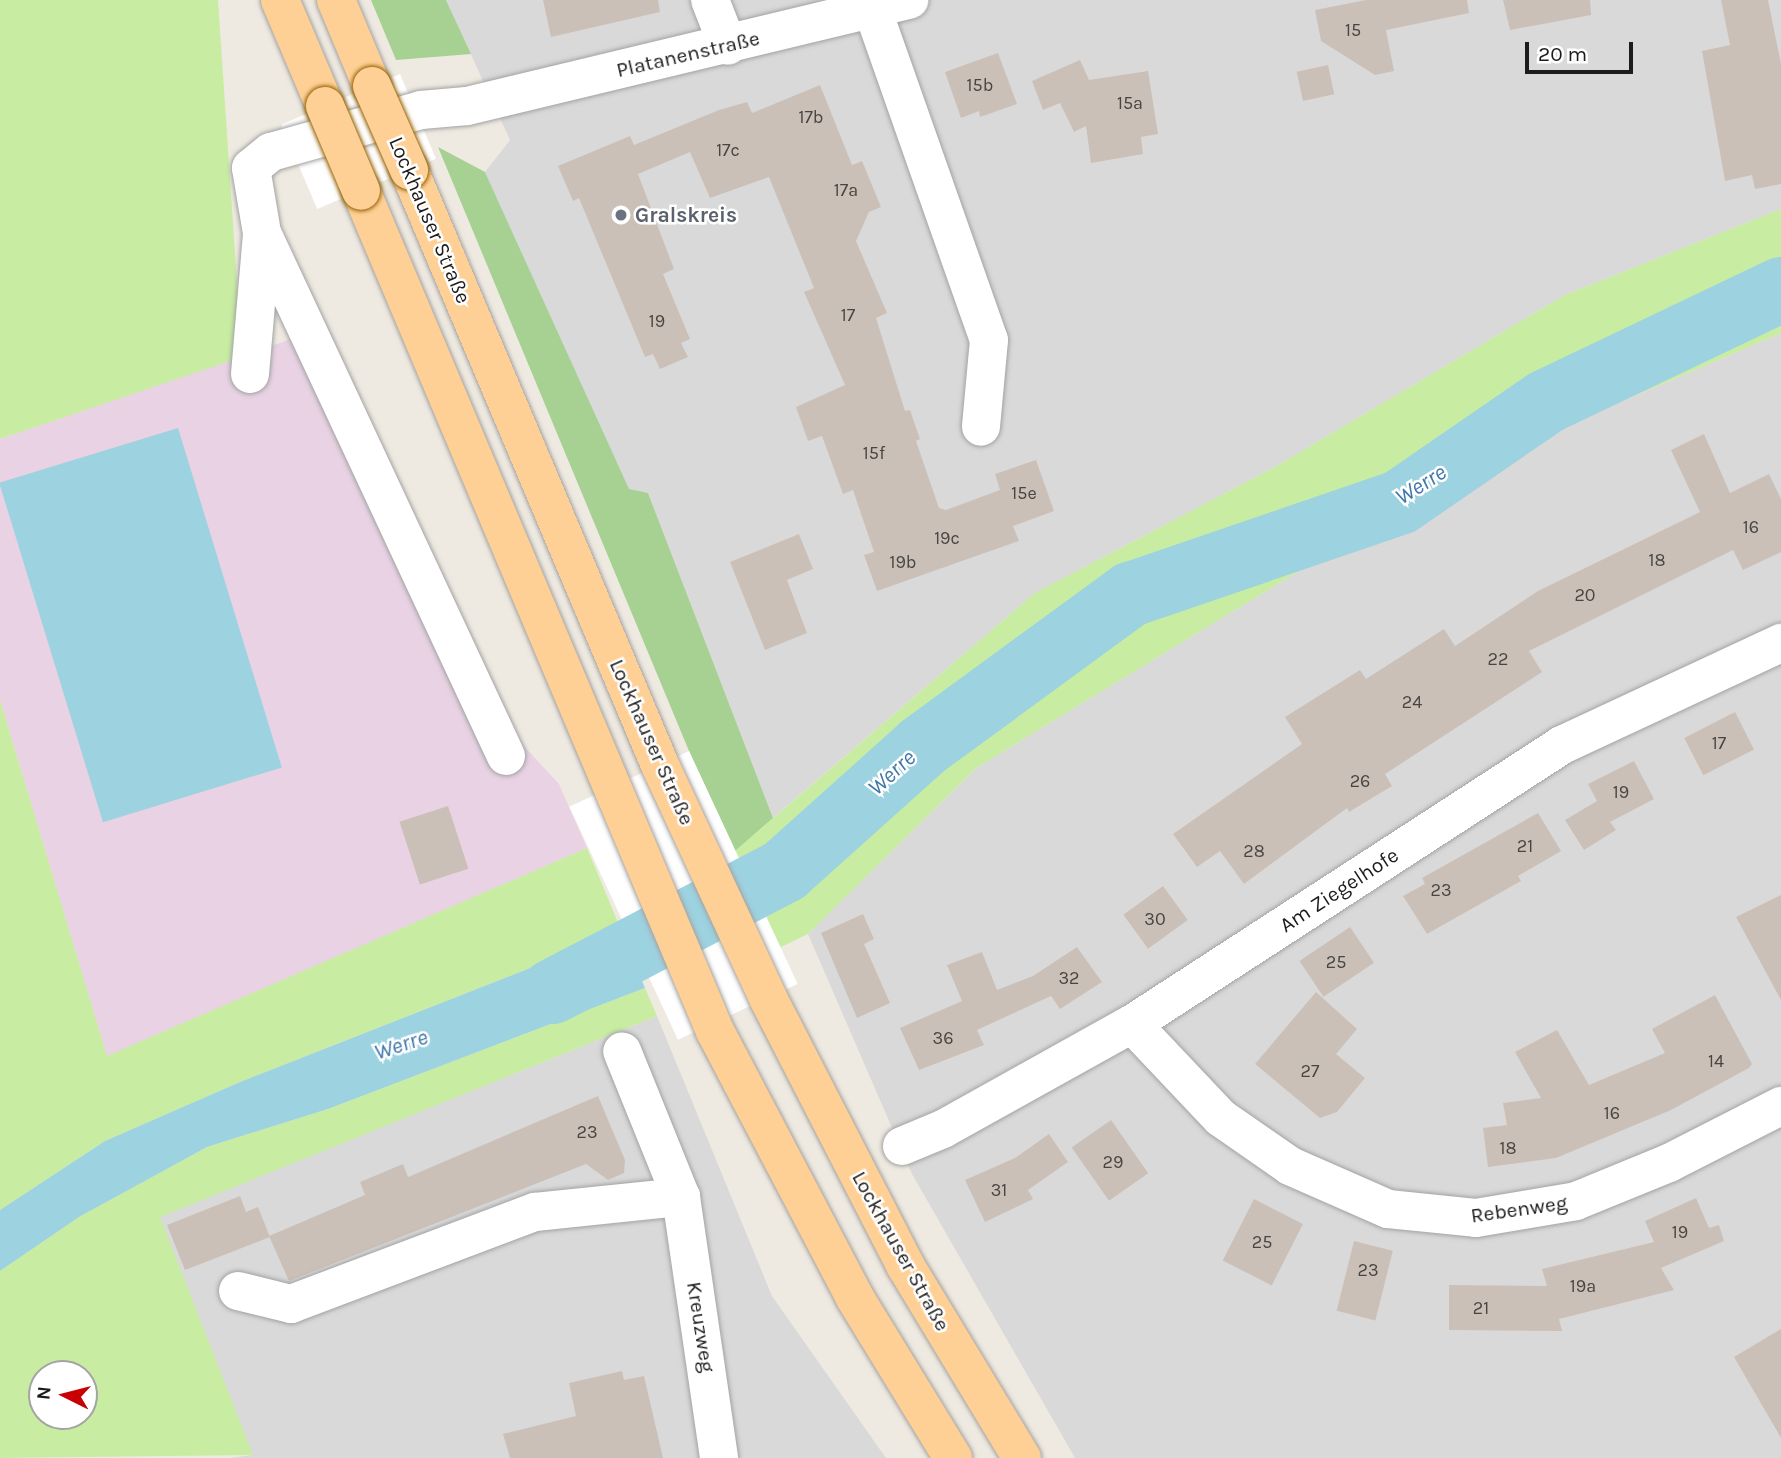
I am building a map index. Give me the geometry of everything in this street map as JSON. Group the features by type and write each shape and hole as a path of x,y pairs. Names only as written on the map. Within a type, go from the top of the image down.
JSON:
{"main road":[{"path":"280,0 715,1031 855,1298 954,1458"},
{"name":"Lockhauser Straße","path":"336,0 660,765 769,1000 905,1265 1022,1458"}],"street":[{"path":"710,0 728,46"},
{"path":"890,4 989,340 981,427"},
{"name":"Platanenstraße","path":"262,233 251,168 271,152 421,110 467,106 728,46 890,4"},
{"path":"250,374 262,233"},
{"path":"262,233 506,756"},
{"name":"Am Ziegelhofe","path":"902,1146 943,1129 1132,1024 1562,745 1781,643"},
{"name":"Rebenweg","path":"1132,1024 1221,1118 1290,1167 1388,1209 1476,1218 1576,1201 1669,1163 1781,1106"},
{"name":"Kreuzweg","path":"622,1051 681,1197 719,1458"},
{"path":"239,1291 291,1304 535,1212 681,1197"}],"shaded area":[{"path":"446,0 1781,0 1781,209 1565,295 1275,467 1035,593 773,818 648,493 629,490 485,172 510,140"},
{"path":"309,333 455,672 559,784 587,848 107,1057 0,700 0,439"},
{"path":"1781,333 1781,1458 1075,1458 912,1174 808,934 976,768 1471,466"},
{"path":"657,1016 772,1296 886,1458 230,1458 252,1455 159,1217"}],"green space":[{"path":"0,0 218,0 242,357 0,439"},
{"path":"371,0 446,0 471,54 396,60"},
{"path":"438,147 485,172 629,489 648,493 773,818 735,851 689,751"},
{"path":"1781,209 1781,333 1471,466 976,768 808,934 779,948 735,851 1035,593 1275,467 1565,295"},
{"path":"0,700 107,1056 587,848 622,932 240,1082 105,1141 0,1210"},
{"path":"645,988 657,1016 160,1217 253,1455 0,1458 0,1271 79,1217 207,1147 328,1109"}],"water":[{"path":"178,428 282,767 103,822 0,482"},
{"path":"622,932 645,988 328,1109 207,1147 79,1217 0,1271 0,1210 105,1141 240,1082"}],"pier":[{"path":"400,74 436,159 317,209 281,124"},
{"path":"689,751 798,984 678,1040 569,807"}],"building":[{"path":"543,0 658,0 660,12 551,37"},
{"path":"1366,0 1467,0 1469,13 1386,30 1394,71 1375,75 1321,41 1315,10"},
{"path":"1503,0 1590,0 1591,15 1510,30"},
{"path":"1721,0 1768,0 1781,64 1781,184 1755,189 1752,175 1725,181 1702,51 1730,45"},
{"path":"998,53 1017,104 980,117 979,111 961,118 945,72"},
{"path":"1080,60 1089,80 1148,71 1158,134 1141,137 1143,154 1091,163 1086,126 1074,132 1060,103 1043,110 1032,81"},
{"path":"1328,65 1334,94 1303,101 1297,72"},
{"path":"820,85 852,165 862,161 881,207 869,212 856,241 887,313 876,318 905,411 910,410 920,439 916,441 939,508 946,510 1000,490 995,474 1036,460 1054,511 1013,526 1019,541 877,591 864,555 874,552 853,490 843,494 822,436 808,441 796,407 845,385 804,292 814,288 769,177 710,198 690,152 638,174 674,269 663,274 690,339 681,343 688,357 660,369 653,354 645,357 579,198 573,201 558,166 630,136 634,145 719,110 747,102 752,113"},
{"path":"1704,434 1730,493 1769,474 1781,499 1781,552 1743,570 1733,550 1529,651 1542,672 1385,774 1392,786 1349,812 1347,808 1244,884 1220,851 1197,867 1173,834 1302,744 1285,717 1360,670 1366,679 1444,629 1455,646 1538,591 1700,512 1671,450"},
{"path":"799,534 813,569 787,580 807,633 765,650 730,562"},
{"path":"1735,712 1754,749 1703,775 1684,738"},
{"path":"1634,761 1654,799 1610,822 1616,830 1584,850 1565,820 1597,801 1588,784"},
{"path":"448,806 468,869 420,885 399,822"},
{"path":"1538,813 1561,851 1518,876 1521,881 1427,934 1403,896 1425,884 1422,878"},
{"path":"1163,886 1188,920 1148,949 1123,915"},
{"path":"1781,895 1781,1000 1736,917"},
{"path":"863,914 874,939 864,944 890,1003 857,1018 821,933"},
{"path":"1350,927 1374,963 1323,997 1299,961"},
{"path":"1077,947 1102,982 1060,1009 1051,996 977,1030 984,1045 919,1070 900,1028 962,1001 947,965 982,952 997,990 1033,976"},
{"path":"1316,992 1357,1029 1336,1054 1365,1078 1337,1112 1320,1118 1255,1064"},
{"path":"1715,995 1752,1064 1749,1068 1671,1110 1556,1158 1488,1167 1483,1128 1507,1125 1503,1103 1541,1098 1515,1052 1557,1030 1589,1085 1665,1053 1652,1029"},
{"path":"598,1096 625,1160 624,1173 608,1180 586,1164 289,1281 269,1236 365,1195 360,1182 403,1164 408,1177"},
{"path":"1111,1120 1148,1173 1109,1201 1072,1148"},
{"path":"1049,1134 1068,1162 1028,1190 1033,1199 985,1222 965,1180 1015,1158"},
{"path":"240,1196 246,1212 258,1207 270,1237 185,1270 167,1225"},
{"path":"1696,1198 1709,1228 1719,1225 1724,1241 1661,1268 1674,1290 1559,1319 1562,1331 1449,1330 1449,1285 1547,1286 1542,1269 1654,1242 1645,1221"},
{"path":"1254,1199 1303,1224 1272,1285 1223,1260"},
{"path":"1354,1241 1393,1251 1375,1321 1337,1311"},
{"path":"1781,1329 1781,1438 1734,1357"},
{"path":"622,1371 624,1380 644,1376 663,1458 510,1458 503,1434 576,1416 569,1383"}],"waterway":[{"name":"Werre","path":"552,991 784,870 922,746 1130,594 1399,502 1546,401 1781,289"}],"place":[{"name":"Gralskreis","path":"621,215"}]}
